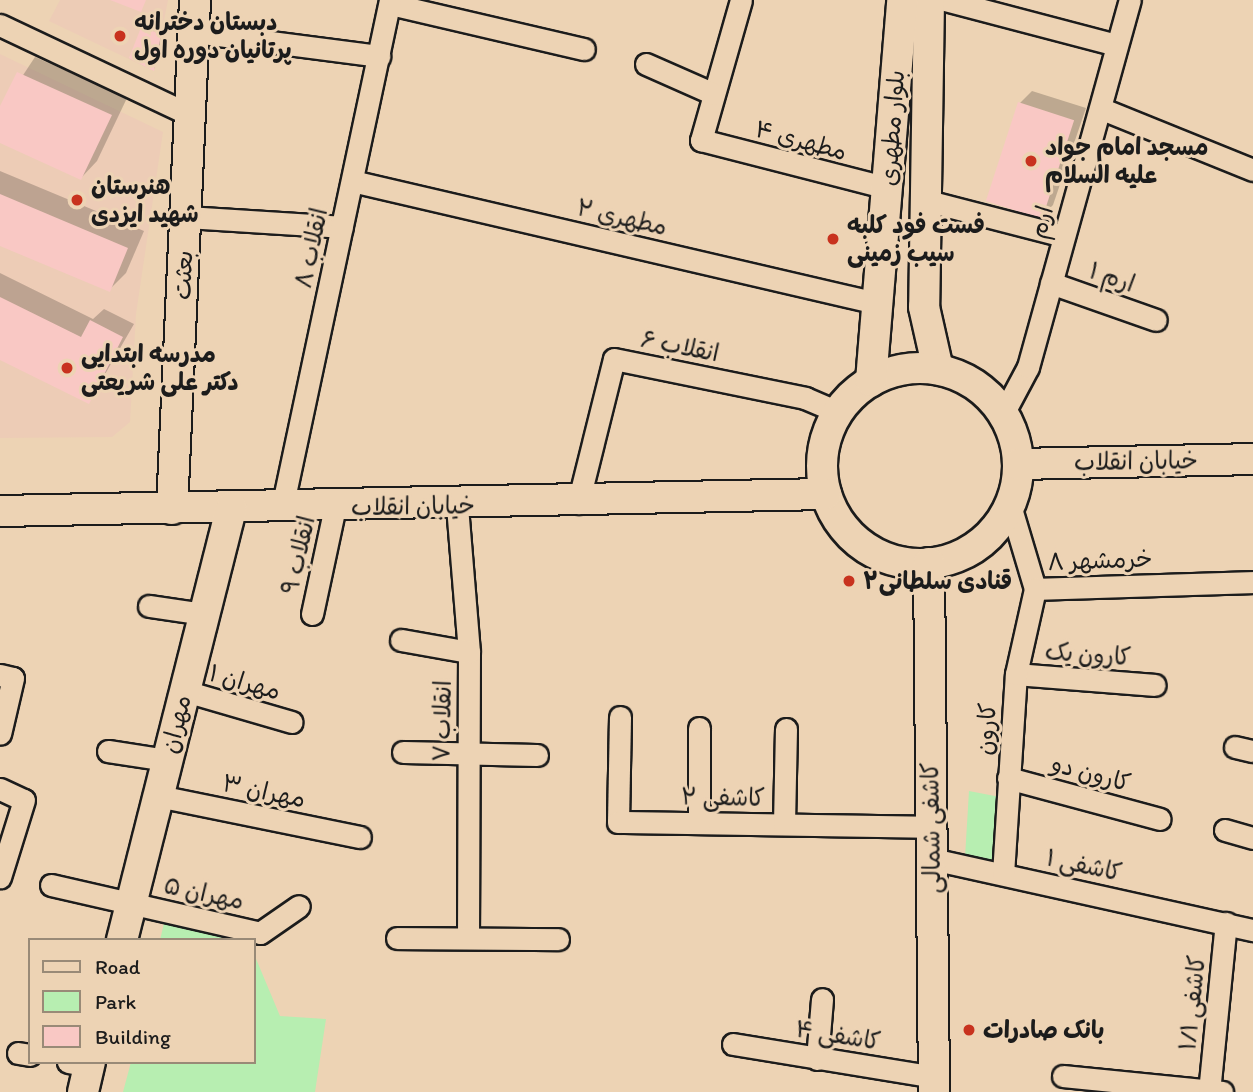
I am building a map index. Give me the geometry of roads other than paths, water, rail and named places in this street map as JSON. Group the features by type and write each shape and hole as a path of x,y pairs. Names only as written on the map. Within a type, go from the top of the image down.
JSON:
{"main road":[{"name":"بعثت","path":"172,509 195,0"},
{"name":"بلوار مطهری","path":"871,381 881,304 902,0"},
{"name":"بلوار مطهری","path":"929,0 923,307 938,369"},
{"path":"904,369 938,369 964,378 1003,414 1018,464 1010,505 978,545 929,563 902,562 854,539 825,494 825,438 838,412 871,381 904,369"},
{"name":"خیابان انقلاب","path":"1018,464 1253,459"},
{"name":"خیابان انقلاب","path":"0,511 457,506 825,494"},
{"name":"مهران","path":"122,938 231,508"},
{"name":"کاشفی شمالی","path":"929,563 934,1084"}],"street":[{"path":"646,64 714,94 741,0"},
{"path":"945,0 1116,45"},
{"name":"ارم","path":"1003,414 1028,367 1063,236 1102,109 1116,45 1130,0"},
{"path":"390,2 584,49"},
{"name":"انقلاب ۸","path":"282,508 390,2"},
{"path":"0,25 190,115"},
{"path":"194,33 379,56"},
{"name":"مطهری ۴","path":"714,94 701,140 888,188"},
{"path":"1102,109 1253,170"},
{"name":"مطهری ۲","path":"352,181 881,304"},
{"path":"924,200 1063,236"},
{"path":"185,218 342,227"},
{"name":"ارم ۱","path":"1051,283 1156,320"},
{"name":"انقلاب ۶","path":"578,503 614,359 805,398 838,412"},
{"name":"خرمشهر ۸","path":"1010,505 1035,589 1253,582"},
{"name":"انقلاب ۷","path":"457,506 469,652 468,938"},
{"name":"انقلاب ۹","path":"312,614 335,507"},
{"name":"کارون","path":"1003,874 1016,674 1035,589"},
{"path":"149,606 204,614"},
{"path":"401,640 469,652"},
{"name":"کارون یک","path":"1016,674 1156,685"},
{"path":"0,675 13,678 0,734"},
{"name":"مهران ۱","path":"184,691 292,722"},
{"name":"کاشفی ۲","path":"620,717 618,822 931,827"},
{"path":"699,728 699,823"},
{"path":"784,824 786,729"},
{"path":"108,751 167,760"},
{"path":"403,751 537,755"},
{"name":"کارون دو","path":"1008,778 1160,819"},
{"path":"0,789 24,800 0,877"},
{"name":"مهران ۳","path":"158,796 360,837"},
{"path":"1225,830 1253,838"},
{"name":"کاشفی ۱","path":"932,859 1253,930"},
{"name":"مهران ۵","path":"51,885 260,933 299,906"},
{"name":"کاشفی ۱/۱","path":"1214,1091 1226,923"},
{"path":"397,938 558,939"},
{"path":"817,1059 822,999"},
{"name":"کاشفی ۴","path":"733,1044 934,1084"},
{"path":"1063,1076 1214,1091"}],"place":[{"name":"دبستان دخترانه پرتانیان دوره اول","path":"120,36"},
{"name":"مسجد امام جواد علیه السلام","path":"1031,161"},
{"name":"هنرستان شهید ایزدی","path":"77,200"},
{"name":"فست فود کلبه سیب زمینی","path":"833,239"},
{"name":"مدرسه ابتدایی دکتر علی شریعتی","path":"67,368"},
{"name":"قنادی سلطانی۲","path":"849,581"},
{"name":"بانک صادرات","path":"969,1030"}]}
